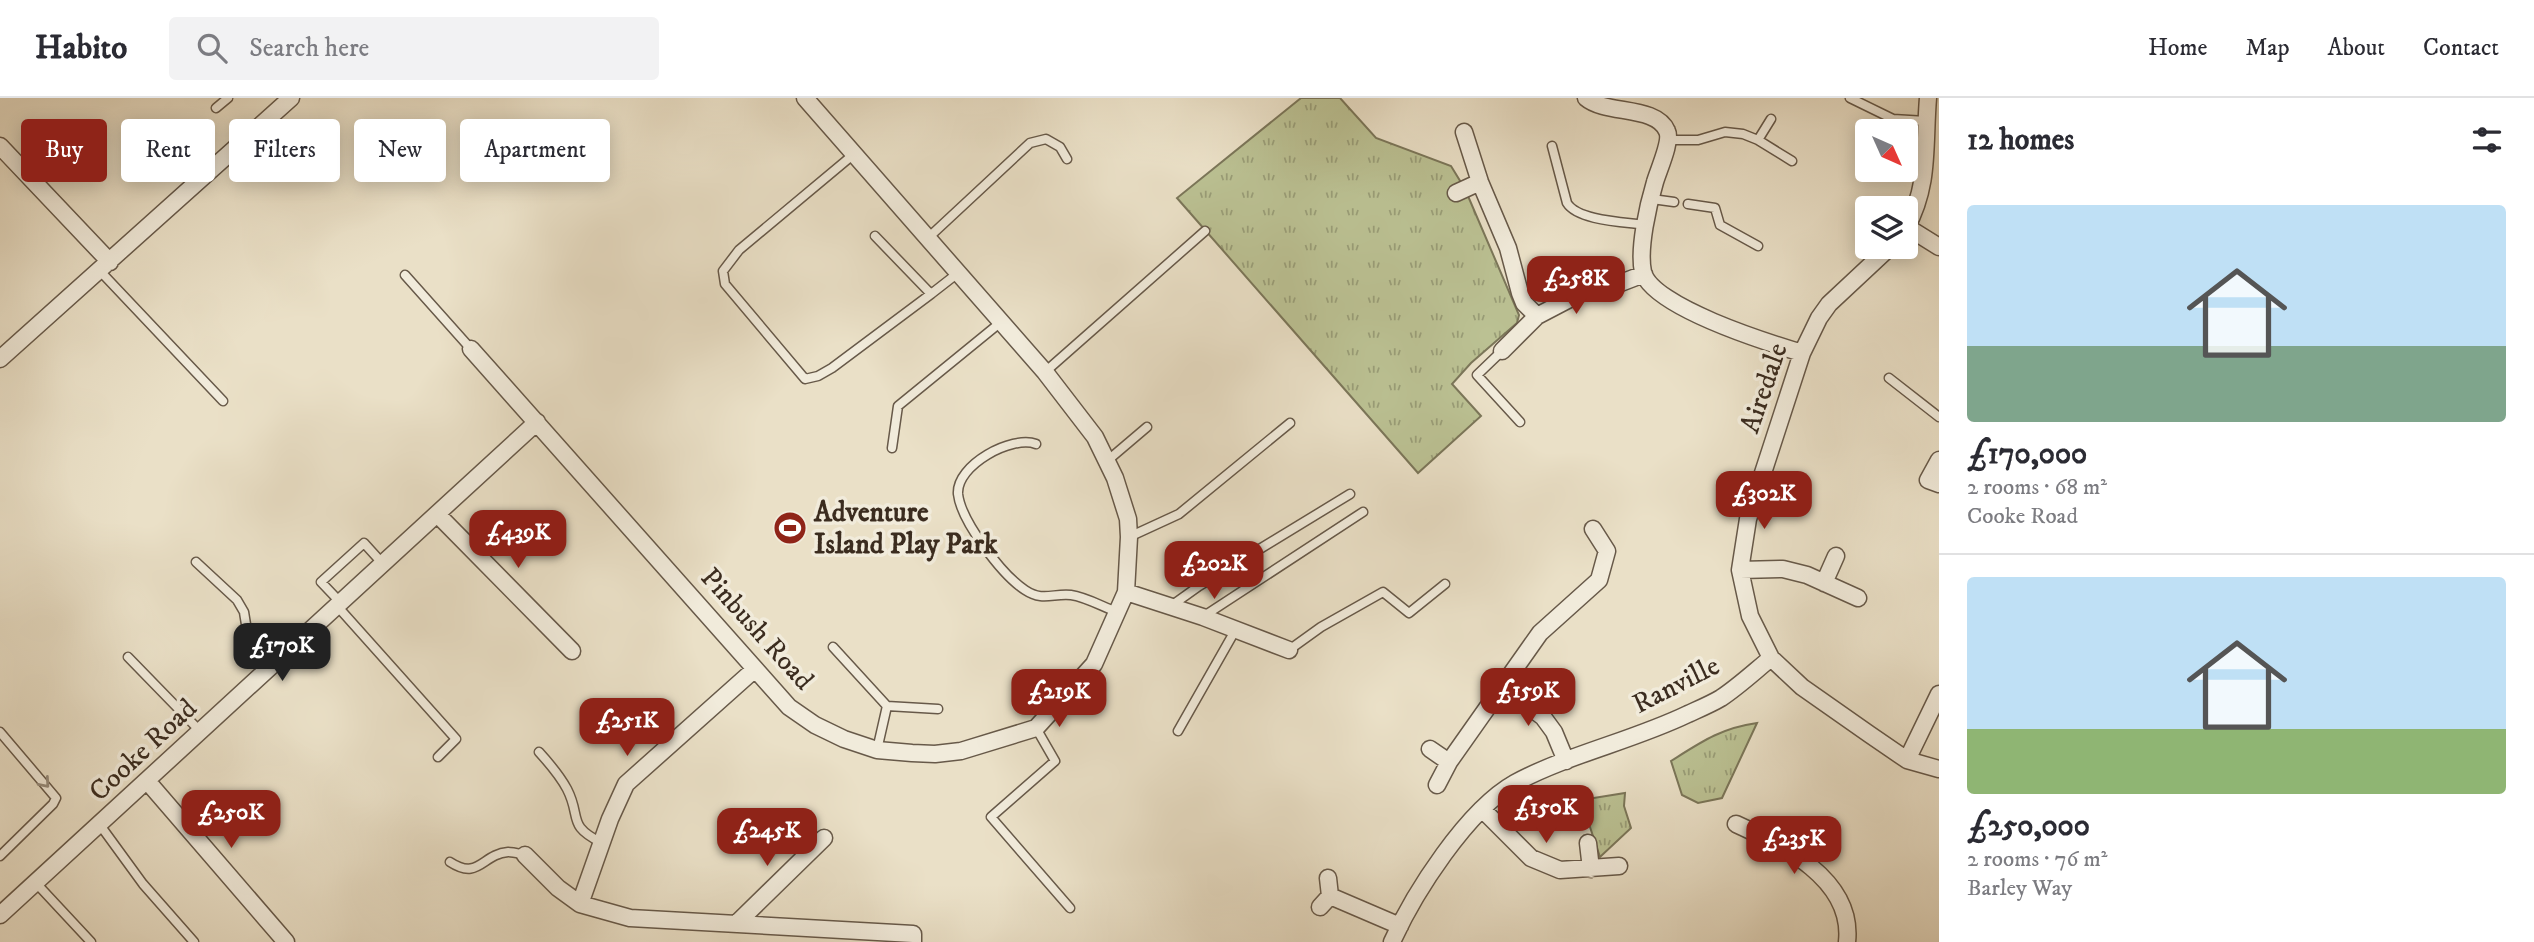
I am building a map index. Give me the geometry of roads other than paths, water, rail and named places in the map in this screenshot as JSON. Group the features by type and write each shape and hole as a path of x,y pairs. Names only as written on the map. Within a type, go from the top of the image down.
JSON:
{"street":[{"path":"805,98 1045,372 1095,437 1107,461 1128,519 1126,592 1094,664 1036,728"},
{"path":"1586,98 1595,105 1641,113 1659,120 1668,132 1642,249 1644,274 1657,290 1706,320 1802,353"},
{"path":"1918,204 1927,157 1928,98"},
{"path":"0,359 105,267 283,101"},
{"path":"1464,132 1480,182 1508,248 1520,293 1524,303 1537,316"},
{"path":"0,146 105,267"},
{"path":"1456,193 1480,182"},
{"path":"1918,235 1939,247"},
{"name":"Airedale","path":"1876,259 1829,304 1802,353 1748,519 1740,570 1750,616 1771,657 1802,687 1907,760 1939,769"},
{"path":"1502,351 1537,316 1581,293 1644,274"},
{"name":"Pinbush Road","path":"471,349 789,707 815,725 844,739 877,750 936,754 961,751 1036,728"},
{"name":"Cooke Road","path":"0,915 148,782 537,422"},
{"path":"1928,482 1939,460"},
{"path":"437,514 572,651"},
{"path":"1437,785 1449,762 1540,633 1599,580 1612,550 1593,528"},
{"path":"1824,583 1836,556"},
{"path":"1740,570 1783,569 1858,598"},
{"path":"1126,592 1203,617 1289,650"},
{"name":"Ranville","path":"1392,942 1456,838 1482,809 1513,784 1668,723 1720,698 1771,657"},
{"path":"580,904 626,784 755,669"},
{"path":"1503,687 1543,717 1554,732 1566,761"},
{"path":"1907,760 1939,694"},
{"path":"1430,749 1449,762"},
{"path":"148,782 286,942"},
{"path":"1482,809 1531,858 1560,870 1619,866"},
{"path":"1735,824 1803,858 1824,879 1841,908 1848,934 1847,942"},
{"path":"736,924 824,838"},
{"path":"1588,843 1591,869"},
{"path":"526,855 558,888 580,904 630,918 913,938"},
{"path":"1328,878 1325,902 1400,926"}],"lane":[{"path":"216,108 228,98"},
{"path":"1850,98 1893,119 1926,121"},
{"path":"1758,140 1771,119"},
{"path":"1668,140 1698,140 1725,132 1743,134 1792,161"},
{"path":"928,238 1030,143 1046,139 1060,147 1067,159"},
{"path":"1552,146 1567,202 1572,210 1587,216 1646,225"},
{"path":"854,154 739,250 723,271 725,284 805,379 818,376 832,368 958,273"},
{"path":"1652,198 1674,202"},
{"path":"1688,204 1715,208 1720,225 1758,246"},
{"path":"1045,372 1205,231"},
{"path":"875,236 931,294"},
{"path":"105,267 223,401"},
{"path":"405,275 471,349"},
{"path":"892,448 898,406 1001,322"},
{"path":"1502,351 1477,375 1520,422"},
{"path":"1889,378 1939,417"},
{"path":"1129,537 1179,514 1290,423"},
{"path":"1107,461 1147,427"},
{"path":"1036,444 1028,441 1005,445 978,462 964,477 958,495 973,532 1007,574 1035,596 1050,598 1072,595 1117,612"},
{"path":"1171,606 1199,586 1350,494"},
{"path":"1203,617 1363,512"},
{"path":"383,564 365,543 321,582 456,739 438,757"},
{"path":"196,562 237,600 244,612 249,643 273,666"},
{"path":"1289,650 1321,627 1383,592 1409,612 1445,584"},
{"path":"1178,731 1236,629"},
{"path":"833,647 887,706 938,709"},
{"path":"128,657 201,732"},
{"path":"877,750 887,706"},
{"path":"1036,728 1055,761 991,817 1070,908"},
{"path":"0,732 56,798 0,856"},
{"path":"539,752 567,789 578,827 586,835 602,843"},
{"path":"100,825 143,884 194,942"},
{"path":"450,862 469,870 504,853 526,855"},
{"path":"36,883 91,942"}],"place":[{"name":"Adventure Island Play Park","path":"790,528"}]}
